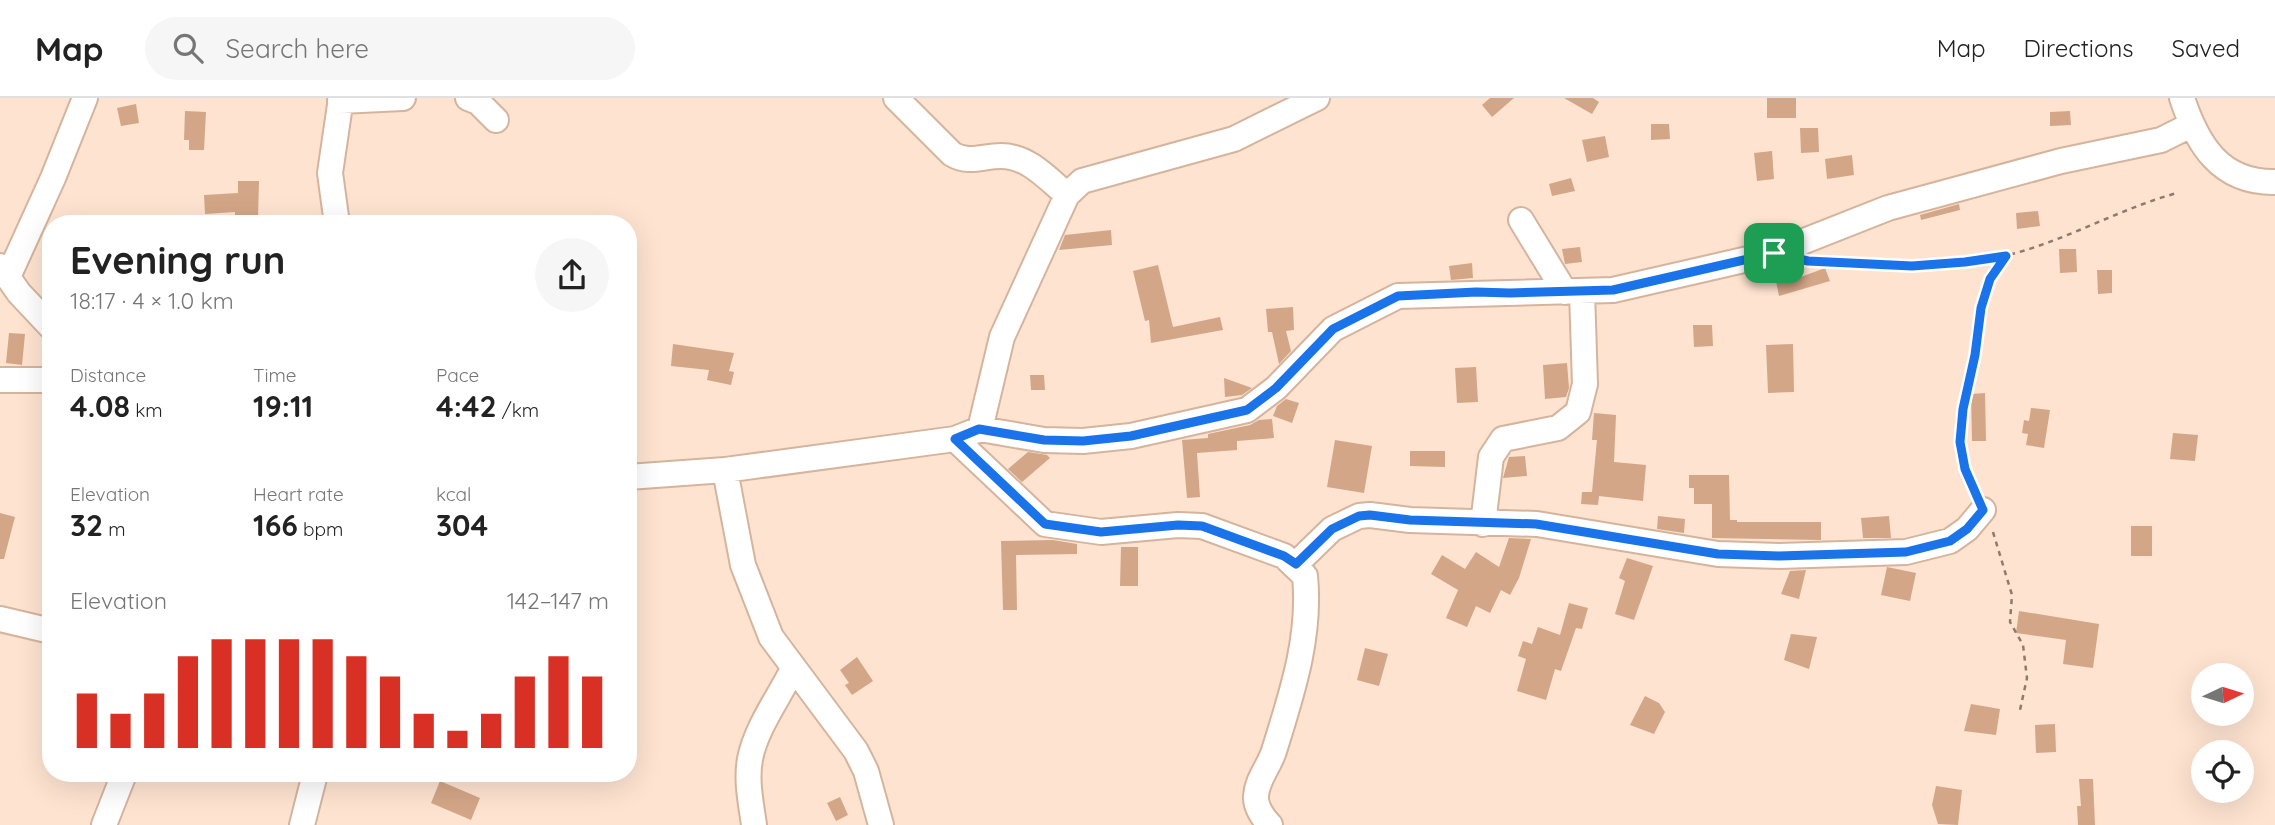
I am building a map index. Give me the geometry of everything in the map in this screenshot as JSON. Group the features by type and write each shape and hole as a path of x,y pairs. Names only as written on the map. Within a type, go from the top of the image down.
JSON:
{"street":[{"path":"42,318 4,272 53,178 85,98"},
{"path":"336,215 330,173 340,99 403,98"},
{"path":"468,98 478,102 496,120"},
{"path":"896,98 961,160 1003,156 1028,162 1067,195"},
{"path":"979,429 1002,337 1067,195 1082,181 1234,139 1287,103 1317,98"},
{"path":"2182,98 2191,125 2214,160 2231,173 2254,181 2275,182"},
{"path":"637,476 725,470 955,439 979,429 1044,440 1083,441 1131,436 1247,410 1276,388 1333,329 1398,296 1613,290 1774,253 1888,208 2061,161 2161,140 2191,125"},
{"path":"1483,524 1491,457 1503,439 1558,428 1578,412 1585,384 1573,292 1521,220"},
{"path":"2,387 42,381"},
{"path":"955,439 1045,524 1101,532 1178,525 1202,526 1284,556 1296,564 1305,576 1308,608 1301,655 1280,733 1272,758 1259,782 1255,800 1270,825"},
{"path":"725,470 743,565 771,637 856,751 866,771 881,825"},
{"path":"1296,564 1332,529 1359,516 1483,524 1536,524 1718,554 1857,555 1906,552 1950,541 1967,529 1983,510"},
{"path":"0,620 42,629"},
{"path":"754,825 748,782 751,757 761,729 793,669"},
{"path":"104,825 121,782"},
{"path":"302,825 313,782"}],"path":[{"path":"1808,261 1912,266 2006,256 2072,233 2148,201 2176,193"},
{"path":"2006,256 1990,279 1981,308 1975,355 1963,409 1960,442 1965,469 1983,510 2012,596 2010,622 2023,645 2026,678 2020,710"}],"building":[{"path":"1490,98 1514,98 1492,117 1482,105"},
{"path":"1564,98 1593,98 1599,102 1592,114"},
{"path":"1767,98 1796,98 1796,118 1767,118"},
{"path":"136,104 139,123 121,126 117,108"},
{"path":"185,111 206,112 204,150 189,150 189,140 184,140"},
{"path":"2070,111 2071,125 2050,126 2050,112"},
{"path":"1651,124 1669,124 1670,139 1651,140"},
{"path":"1800,128 1818,128 1819,152 1801,153"},
{"path":"1605,136 1609,157 1587,162 1582,140"},
{"path":"1772,151 1774,179 1757,181 1754,153"},
{"path":"1852,155 1854,175 1827,179 1825,159"},
{"path":"1571,178 1575,191 1552,196 1549,184"},
{"path":"238,181 259,181 258,215 235,215 235,212 205,214 204,195 238,193"},
{"path":"1959,204 1960,210 1921,220 1920,215"},
{"path":"2038,211 2040,226 2017,229 2016,213"},
{"path":"1111,230 1112,245 1059,250 1065,235"},
{"path":"1580,247 1582,262 1565,264 1562,249"},
{"path":"2059,249 2076,249 2077,272 2060,273"},
{"path":"1472,263 1473,278 1451,280 1449,266"},
{"path":"1158,265 1173,327 1220,317 1223,330 1151,343 1149,320 1145,321 1133,271"},
{"path":"1825,268 1830,281 1779,296 1775,276 1797,272 1798,278"},
{"path":"2097,270 2112,270 2112,293 2098,294"},
{"path":"1293,307 1294,330 1286,331 1291,351 1279,364 1272,332 1268,332 1266,309"},
{"path":"1693,325 1712,325 1713,346 1694,347"},
{"path":"9,333 25,334 22,365 6,363"},
{"path":"673,344 734,353 729,371 734,372 731,385 707,380 709,370 671,366"},
{"path":"1793,344 1794,392 1768,393 1766,345"},
{"path":"1567,363 1569,388 1566,397 1545,399 1543,365"},
{"path":"1476,367 1478,402 1457,403 1455,368"},
{"path":"1030,375 1044,375 1045,390 1031,390"},
{"path":"1224,378 1252,388 1242,395 1225,397"},
{"path":"1985,393 1986,441 1972,441 1971,394"},
{"path":"1286,399 1299,403 1292,423 1273,416 1277,406"},
{"path":"2031,408 2050,410 2044,448 2026,445 2028,434 2022,433 2024,420 2029,421"},
{"path":"1594,413 1616,415 1614,462 1646,465 1643,501 1599,496 1598,505 1581,504 1582,492 1592,492 1597,440 1592,440"},
{"path":"1272,419 1274,438 1237,441 1237,450 1197,453 1200,497 1187,498 1182,440 1208,438 1208,434"},
{"path":"2173,433 2198,435 2195,461 2170,459"},
{"path":"1335,440 1372,446 1364,493 1327,487"},
{"path":"1410,451 1445,451 1445,467 1410,466"},
{"path":"1028,452 1047,455 1050,458 1022,482 1008,469"},
{"path":"1525,456 1527,476 1503,478 1509,457"},
{"path":"1689,475 1729,475 1730,520 1821,522 1821,540 1712,538 1712,504 1694,504 1694,488 1689,488"},
{"path":"0,513 15,517 4,559 0,559"},
{"path":"1658,516 1685,519 1684,533 1657,529"},
{"path":"1889,516 1891,538 1863,538 1861,518"},
{"path":"2131,526 2152,526 2152,556 2131,556"},
{"path":"1509,538 1531,539 1519,578 1510,595 1501,590 1490,613 1476,606 1467,627 1446,618 1458,590 1431,574 1442,555 1465,569 1476,552 1499,567"},
{"path":"1053,540 1077,544 1077,554 1016,555 1017,610 1003,610 1001,541"},
{"path":"1121,547 1138,547 1138,586 1120,586"},
{"path":"1627,558 1653,566 1634,620 1615,614 1625,581 1619,578"},
{"path":"1887,567 1916,573 1910,601 1881,595"},
{"path":"1806,570 1799,599 1781,594 1790,571"},
{"path":"1569,603 1588,608 1582,629 1576,628 1561,671 1555,669 1546,700 1517,691 1526,659 1518,656 1523,641 1532,644 1538,627 1560,635"},
{"path":"2019,611 2099,624 2093,668 2063,664 2066,640 2016,633"},
{"path":"1791,634 1817,637 1809,669 1784,660"},
{"path":"1365,648 1388,654 1379,686 1357,680"},
{"path":"857,657 873,681 852,695 845,685 849,683 840,670"},
{"path":"1645,696 1659,703 1665,712 1654,734 1630,725"},
{"path":"1971,704 2000,709 1996,735 1964,731"},
{"path":"2055,724 2056,752 2036,753 2035,725"},
{"path":"2079,779 2093,779 2095,825 2078,825 2077,806 2081,806"},
{"path":"440,782 480,798 471,820 431,803"},
{"path":"1936,786 1962,790 1958,825 1938,824 1932,805"},
{"path":"840,797 848,815 836,821 827,803"}],"route":[{"path":"1774,253 1808,261 1853,261 1912,266 2006,256 1990,279 1981,308 1975,355 1963,409 1960,442 1965,469 1983,510 1967,529 1950,541 1906,552 1857,555 1718,554 1536,524 1410,520 1370,515 1359,516 1332,529 1296,564 1284,556 1202,526 1178,525 1101,532 1045,524 955,439 979,429 1044,440 1083,441 1131,436 1247,410 1276,388 1333,329 1398,296 1613,290 1774,253"}]}
